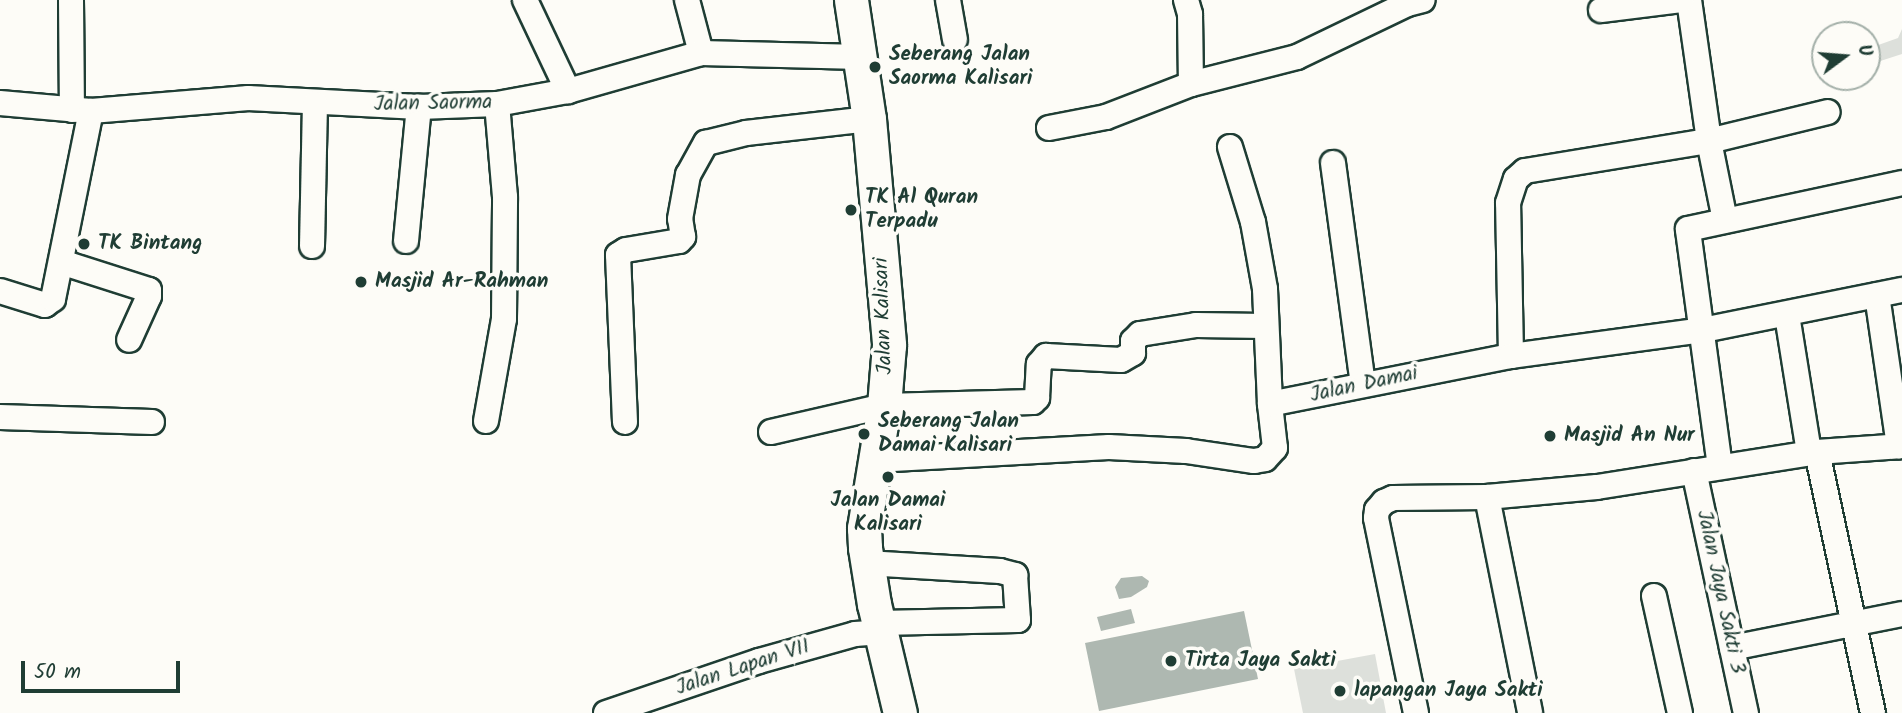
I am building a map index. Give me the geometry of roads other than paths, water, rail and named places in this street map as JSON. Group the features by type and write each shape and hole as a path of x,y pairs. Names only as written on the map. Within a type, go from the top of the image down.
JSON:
{"street":[{"path":"0,291 46,305 53,299 61,262 82,111 71,0"},
{"path":"525,0 568,91"},
{"path":"687,0 701,53"},
{"name":"Jalan Kalisari","path":"851,0 869,119 889,334 884,406 864,528 866,563 900,713"},
{"path":"948,0 956,39"},
{"path":"1186,0 1190,14 1191,84"},
{"path":"1601,10 1681,0"},
{"path":"1689,0 1709,141 1725,220"},
{"path":"1049,128 1105,117 1191,84 1297,57 1412,1"},
{"name":"Jalan Saorma","path":"0,103 82,111 248,98 315,104 419,107 497,104 568,91 701,53 861,57"},
{"path":"312,246 315,104"},
{"path":"486,421 504,319 505,197 497,104"},
{"path":"406,241 419,107"},
{"path":"1511,356 1508,203 1516,179 1525,172 1709,141 1828,112"},
{"path":"625,422 618,255 626,250 678,241 683,236 680,219 685,187 706,143 746,133 869,119"},
{"path":"875,460 1109,447 1186,451 1254,461 1265,458 1275,447 1265,327 1265,289 1253,222 1230,148"},
{"path":"1333,163 1363,384"},
{"path":"1720,467 1703,330 1686,232 1693,226 1902,183"},
{"path":"61,262 149,290 149,296 129,340"},
{"name":"Jalan Damai","path":"1270,404 1511,356 1703,330 1902,290"},
{"path":"1416,713 1376,518 1377,510 1393,498 1487,497 1597,486 1813,452 1900,446 1877,295"},
{"path":"1787,315 1813,452 1873,713"},
{"path":"771,432 884,406 1033,402 1037,398 1039,364 1046,356 1121,360 1133,353 1133,341 1140,334 1196,325 1265,327"},
{"path":"0,417 152,422"},
{"name":"Jalan Jaya Sakti 3","path":"1694,471 1746,713"},
{"path":"1487,497 1530,713"},
{"name":"Jalan Lapan VII","path":"606,713 759,661 880,628 1018,620 1015,575 1000,571 866,563"},
{"path":"1654,596 1681,713"},
{"path":"1732,649 1902,614"}],"place":[{"name":"Seberang Jalan Saorma Kalisari","path":"875,67"},
{"name":"TK Al Quran Terpadu","path":"851,210"},
{"name":"TK Bintang","path":"84,244"},
{"name":"Masjid Ar-Rahman","path":"361,282"},
{"name":"Seberang Jalan Damai Kalisari","path":"864,434"},
{"name":"Masjid An Nur","path":"1550,436"},
{"name":"Jalan Damai Kalisari","path":"888,477"},
{"name":"Tirta Jaya Sakti","path":"1171,661"},
{"name":"lapangan Jaya Sakti","path":"1340,691"}]}
